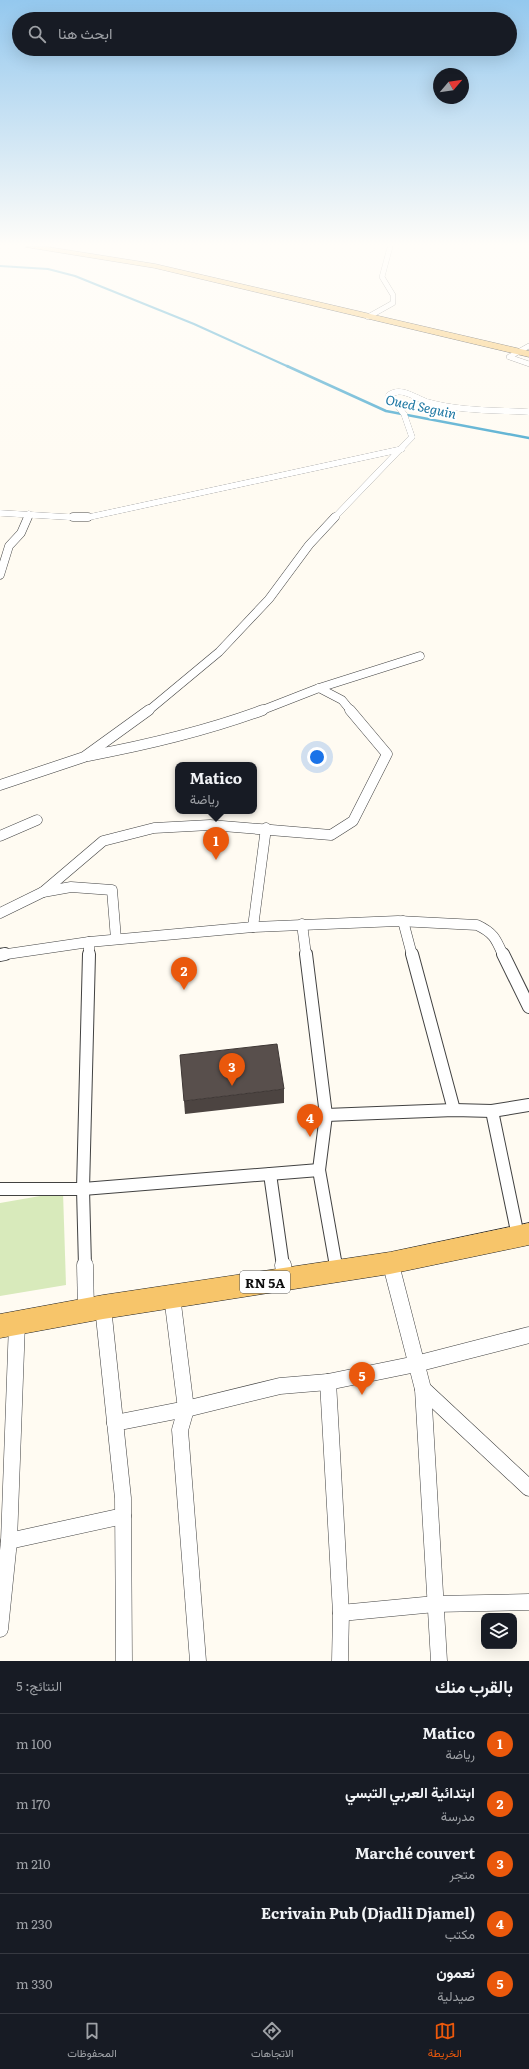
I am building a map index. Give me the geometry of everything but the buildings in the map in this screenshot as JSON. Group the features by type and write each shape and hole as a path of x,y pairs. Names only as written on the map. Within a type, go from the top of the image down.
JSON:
{"main road":[{"path":"404,325 529,354"},
{"name":"RN 5A","path":"8,1325 94,1308 390,1263 524,1235"}],"street":[{"path":"529,346 509,357 529,364"},
{"path":"84,757 165,698 219,652 269,599 309,545 402,449 412,437 410,425 399,405 389,395 391,392 404,392 420,400 441,404 529,412"},
{"path":"0,513 85,518 402,449"},
{"path":"0,575 9,546 21,533 29,514"},
{"path":"0,785 84,757 144,746 233,721 319,688 420,656"},
{"path":"0,913 43,892 103,841 154,828 210,825 266,828 331,835 353,821 387,754 342,700 319,688"},
{"path":"0,836 36,820"},
{"path":"253,927 266,828"},
{"path":"43,892 71,887 112,890 116,939"},
{"path":"403,921 454,1110"},
{"path":"0,955 116,939 253,927 403,921 477,925 488,930 494,936 529,1007"},
{"path":"302,924 326,1115 319,1170 337,1270"},
{"path":"89,942 83,1189 94,1308 115,1423 123,1516 124,1661"},
{"path":"326,1115 454,1110 492,1111 529,1106"},
{"path":"492,1111 524,1235"},
{"path":"0,1189 83,1189 319,1170"},
{"path":"270,1174 286,1278"},
{"path":"390,1263 423,1389 439,1661"},
{"path":"172,1296 186,1409 180,1430 198,1661"},
{"path":"0,1629 9,1541 8,1325"},
{"path":"115,1423 186,1409 280,1386 328,1382 416,1364 529,1335"},
{"path":"328,1382 341,1613 340,1661"},
{"path":"423,1389 529,1488"},
{"path":"9,1541 123,1516"},
{"path":"341,1613 435,1604 529,1602"}],"green space":[{"path":"63,1192 66,1285 0,1296 0,1203"}],"waterway":[{"name":"Oued Seguin","path":"195,325 289,367"},
{"name":"Oued Seguin","path":"287,366 386,411 529,438"}],"place":[{"name":"Matico","path":"216,860"},
{"name":"ابتدائية العربي التبسي","path":"184,990"},
{"name":"Marché couvert","path":"232,1086"},
{"name":"Ecrivain Pub (Djadli Djamel)","path":"310,1137"},
{"name":"نعمون","path":"362,1395"}]}
